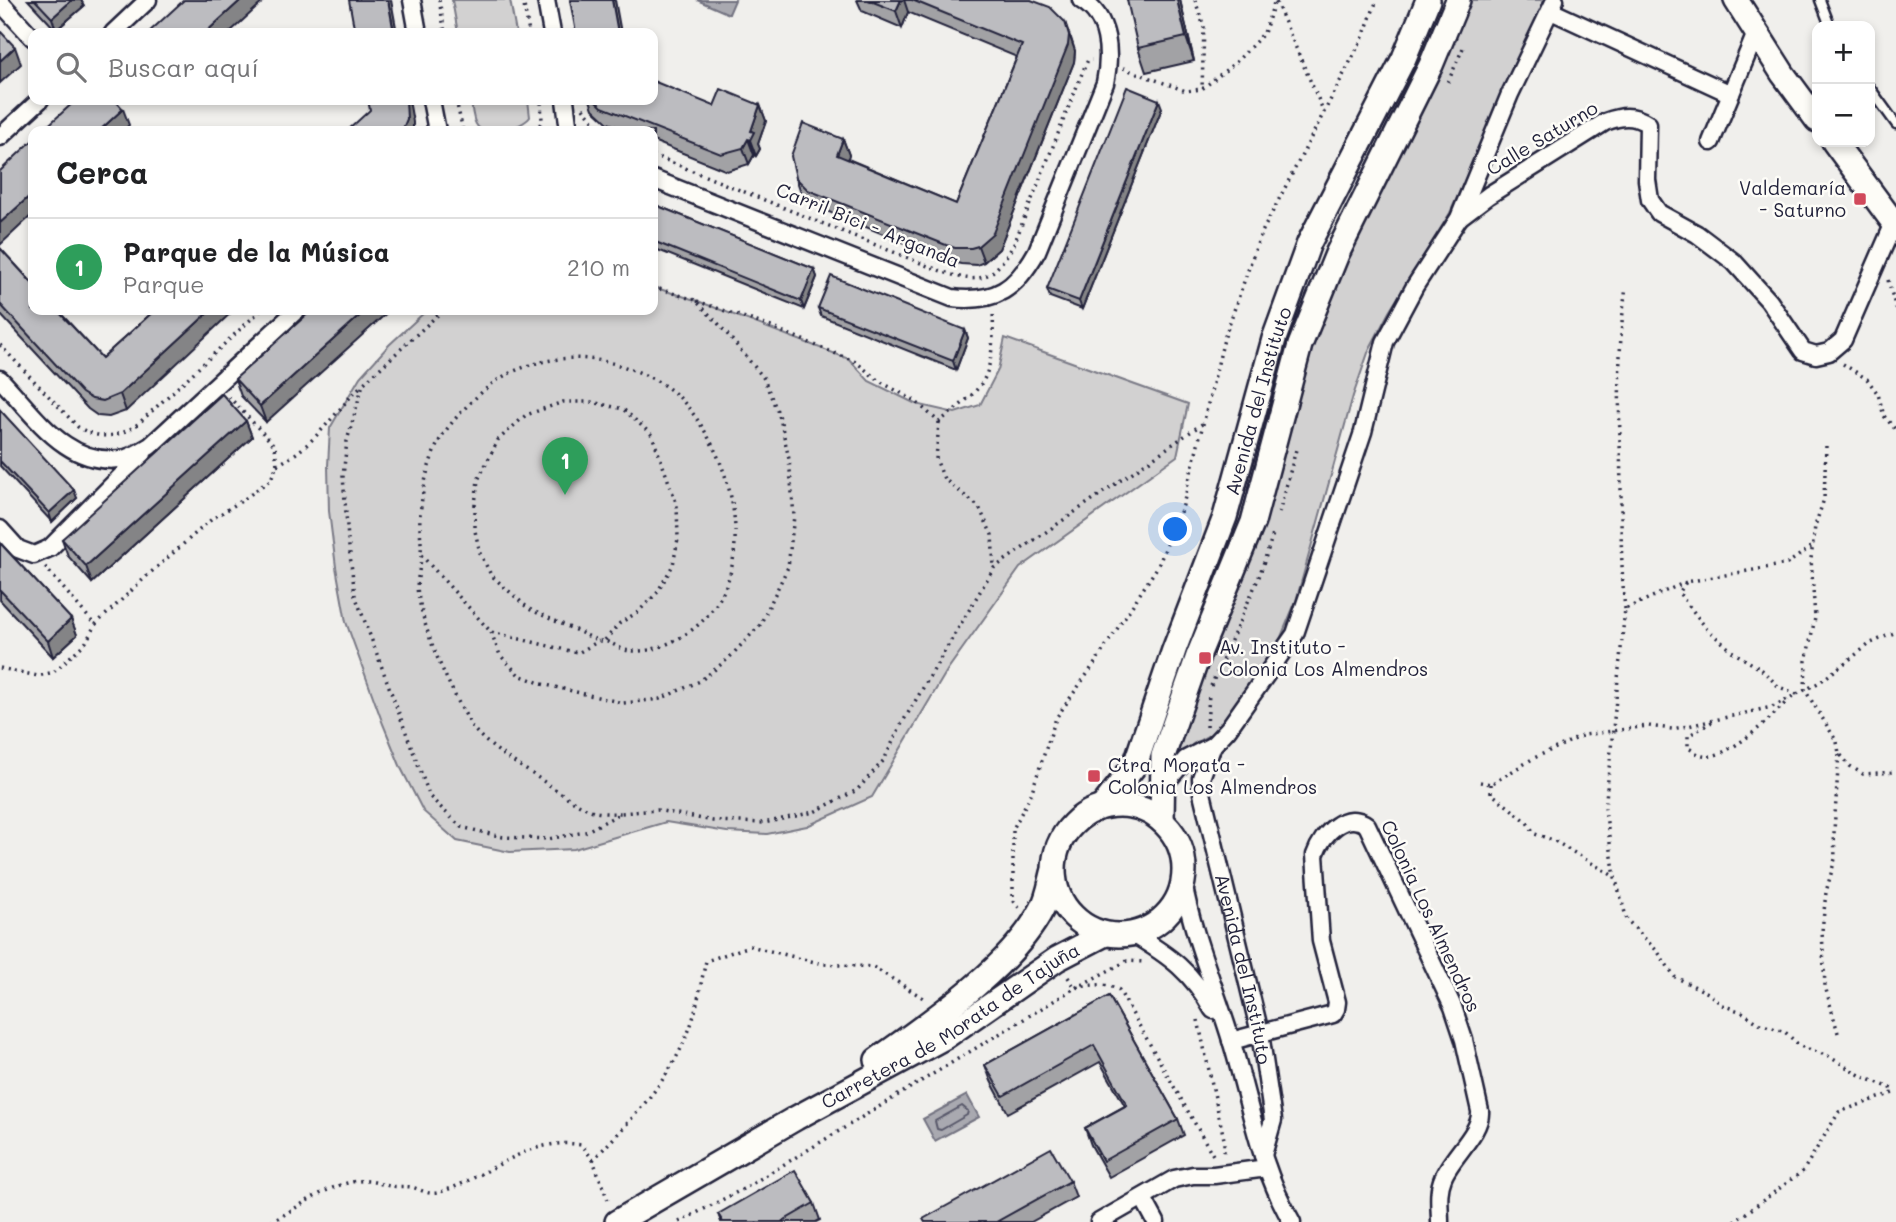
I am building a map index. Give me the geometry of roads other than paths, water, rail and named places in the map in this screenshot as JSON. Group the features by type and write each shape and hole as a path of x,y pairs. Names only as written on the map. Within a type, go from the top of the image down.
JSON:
{"main road":[{"name":"Avenida del Instituto","path":"1102,807 1135,765 1174,650 1225,517 1273,339 1309,243 1404,58 1428,0"},
{"name":"Avenida del Instituto","path":"1162,821 1163,756 1198,656 1253,522 1300,345 1337,254 1431,65 1458,0"},
{"path":"1737,0 1783,74 1812,113"},
{"path":"1838,147 1895,225"},
{"path":"1115,805 1148,812 1162,821 1176,839 1183,859 1183,882 1174,906 1156,924 1133,934 1105,934 1088,928 1071,915 1058,893 1053,873 1058,846 1068,828 1084,815 1115,805"},
{"name":"Carretera de Morata de Tajuña","path":"796,1118 931,1021 1012,953 1044,906 1053,873"},
{"name":"Carretera de Morata de Tajuña","path":"620,1220 796,1118 945,1037 1057,959 1105,934"}],"street":[{"path":"118,28 148,0"},
{"path":"412,0 417,28"},
{"path":"546,0 551,28"},
{"path":"658,181 952,298 973,300 993,296 1012,287 1025,274 1037,251 1105,83 1109,62 1108,39 1099,19 1081,0"},
{"path":"0,2 28,33"},
{"path":"1553,6 1731,94"},
{"name":"Avenida del Instituto","path":"1163,786 1186,759 1213,744 1228,729 1295,634 1363,432 1385,342 1415,286 1459,218 1510,94 1553,6"},
{"path":"1711,142 1756,33"},
{"path":"0,136 34,105"},
{"path":"432,105 436,126"},
{"path":"566,105 568,126"},
{"name":"Calle Saturno","path":"1459,218 1489,195 1605,122 1622,116 1639,118 1648,124 1647,180 1650,200 1659,214 1697,234 1734,262 1769,302 1803,351 1816,355 1829,352 1843,340 1895,225"},
{"path":"0,529 18,549 34,555 50,548 150,446 292,315"},
{"path":"0,379 64,446 82,455 105,460 128,457 150,446"},
{"name":"Avenida del Instituto","path":"1213,744 1201,778 1202,793 1261,1033 1273,1120 1265,1161"},
{"name":"Colonia Los Almendros","path":"1231,1041 1333,1014 1336,1009 1337,1002 1321,941 1315,855 1318,846 1335,826 1349,820 1360,820 1367,825 1394,878 1453,1007 1464,1040 1480,1111 1479,1122 1443,1175 1439,1189 1440,1222"},
{"name":"Avenida del Instituto","path":"1183,882 1196,938 1231,1041 1265,1161 1278,1198 1292,1222"},
{"name":"Avenida del Instituto","path":"1133,934 1169,956 1201,989 1231,1041"},
{"path":"1100,1222 1174,1179 1265,1161"},
{"path":"1143,1198 1156,1222"}],"lane":[{"path":"1820,0 1828,21"},
{"path":"1875,95 1896,124"}],"water":[{"path":"697,0 735,0 729,14"},
{"path":"967,1095 979,1117 935,1141 923,1119"}],"place":[{"name":"Valdemaría - Saturno","path":"1860,199"},
{"name":"Parque de la Música","path":"565,495"},
{"name":"Av. Instituto - Colonia Los Almendros","path":"1205,658"},
{"name":"Ctra. Morata - Colonia Los Almendros","path":"1094,776"}]}
